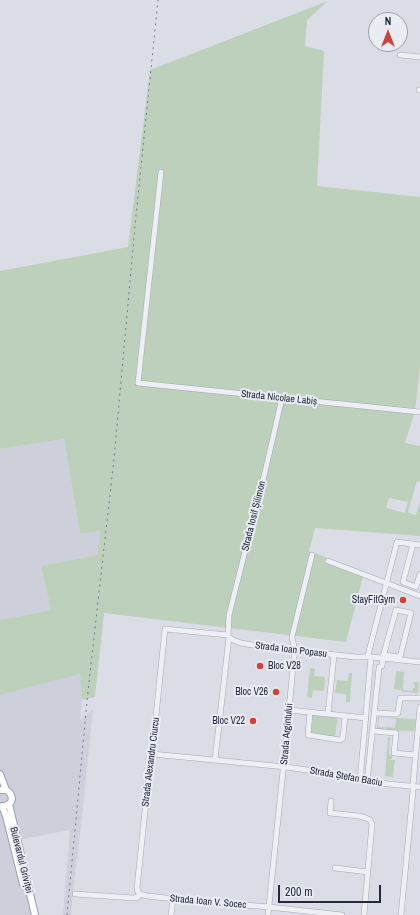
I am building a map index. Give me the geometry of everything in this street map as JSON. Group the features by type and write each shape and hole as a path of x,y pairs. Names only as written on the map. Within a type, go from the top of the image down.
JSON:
{"main road":[{"path":"0,774 3,790 9,792 12,797 12,800 4,805"},
{"name":"Bulevardul Griviței","path":"4,805 31,915"},
{"name":"Bulevardul Griviței","path":"4,805 35,915"}],"street":[{"path":"400,55 420,56"},
{"name":"Strada Nicolae Labiș","path":"161,172 138,383 420,412"},
{"name":"Strada Iosif Șilimon","path":"215,760 229,636 229,614 282,398"},
{"path":"360,781 370,656 387,583 398,542 420,545"},
{"path":"413,544 403,582 416,587 420,574"},
{"name":"Strada Argintului","path":"268,915 289,710 294,651 292,637 312,555"},
{"path":"328,561 420,596"},
{"path":"408,591 410,585"},
{"path":"368,782 379,667 382,666 383,657 396,610 411,613 400,656 383,657"},
{"name":"Strada Ioan Popasu","path":"165,629 229,636 233,640 241,643 294,651 359,658 370,656 383,657 420,662"},
{"name":"Strada Alexandru Ciurcu","path":"140,894 136,888 165,629"},
{"path":"328,714 334,655"},
{"path":"374,713 397,714 400,698 420,698"},
{"path":"401,915 420,707"},
{"path":"289,710 366,718"},
{"path":"310,712 308,735 340,740 343,737 345,716"},
{"path":"373,731 396,733 394,753 415,755"},
{"name":"Strada Ștefan Baciu","path":"152,754 284,767 342,775 360,781 420,787"},
{"path":"331,801 330,812 366,818 370,820 372,824 364,915"},
{"path":"335,868 368,872"},
{"name":"Strada Ioan V. Socec","path":"75,894 134,898 138,897 140,894 173,899 342,915"},
{"path":"171,915 173,899"}],"shaded area":[{"path":"64,439 80,534 100,531 97,555 41,566 51,610 0,620 0,449"},
{"path":"80,673 82,700 80,720 93,709 71,915 63,915 70,830 18,840 35,915 0,915 0,695"}],"green space":[{"path":"328,1 307,20 305,46 324,51 317,186 420,197 420,365 415,411 405,443 420,446 420,482 417,481 408,512 416,515 420,501 420,536 315,528 309,551 364,572 346,642 104,613 95,697 82,700 80,674 0,695 0,620 51,610 41,566 97,555 100,531 80,534 64,439 0,449 0,271 128,247 150,70","holes":["389,498 408,502 405,513 386,508"]},
{"path":"310,668 315,669 314,676 325,677 324,691 313,690 312,698 307,697"},
{"path":"396,671 404,672 403,690 413,691 413,688 415,688 415,685 413,684 414,682 418,682 418,693 402,692 402,690 394,689"},
{"path":"349,673 352,673 350,702 346,702 346,694 335,693 337,680 348,681"},
{"path":"313,713 338,716 335,737 311,734"},
{"path":"378,717 378,727 385,727 385,729 377,729"},
{"path":"380,717 416,719 415,731 386,730 386,727 395,728 396,719"},
{"path":"388,737 390,737 389,754 392,756 392,759 388,760 395,760 393,777 385,776"}],"railway":[{"path":"67,915 88,691 114,459 135,226 158,0"}],"place":[{"name":"StayFitGym","path":"403,600"},
{"name":"Bloc V28","path":"260,666"},
{"name":"Bloc V26","path":"276,692"},
{"name":"Bloc V22","path":"253,721"}]}
